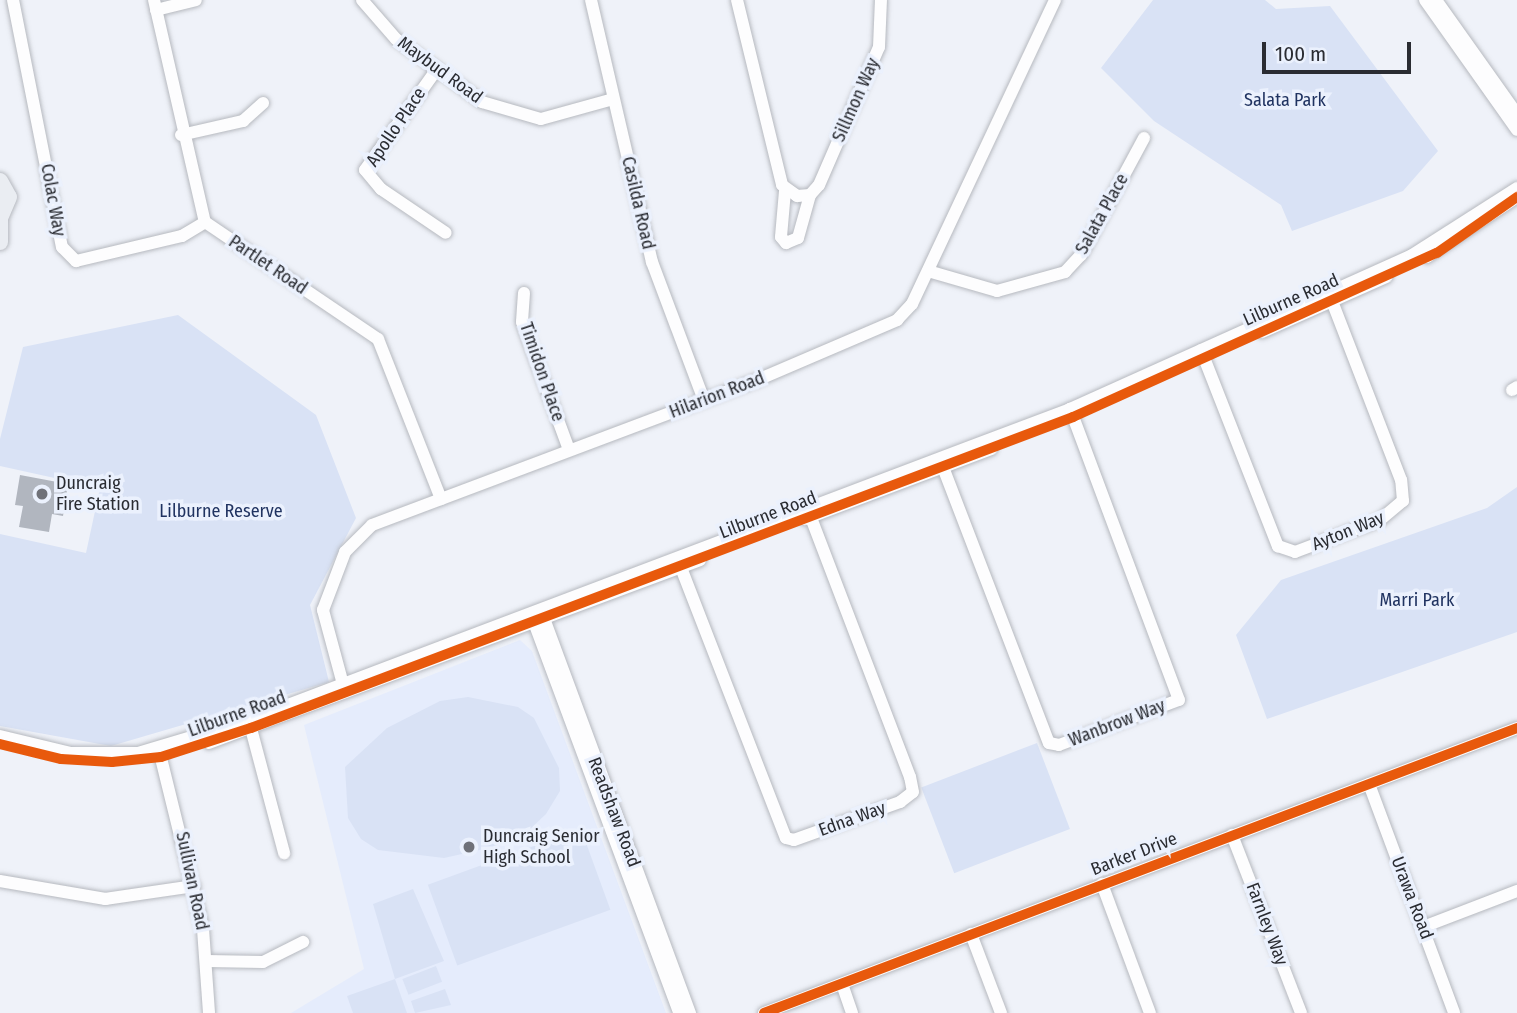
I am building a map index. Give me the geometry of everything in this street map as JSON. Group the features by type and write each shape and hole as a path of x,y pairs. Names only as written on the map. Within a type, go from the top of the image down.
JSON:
{"main road":[{"path":"0,181 9,197 0,218 0,242"}],"street":[{"name":"Colac Way","path":"13,0 62,247 76,261 182,236 205,222"},
{"path":"196,0 155,5 181,135 205,222"},
{"name":"Casilda Road","path":"591,0 652,262 704,400"},
{"name":"Sillmon Way","path":"737,0 785,191 781,237 786,243 798,238 810,195 880,47 881,0"},
{"name":"Hilarion Road","path":"344,687 323,610 345,552 373,525 704,400 897,320 928,271 1055,0"},
{"path":"1425,0 1517,130"},
{"path":"1436,0 1517,114"},
{"name":"Maybud Road","path":"366,1 396,39 482,103 522,117 541,119 613,99"},
{"name":"Apollo Place","path":"436,69 365,170 381,189 446,233"},
{"path":"181,135 243,121 263,103"},
{"name":"Salata Place","path":"928,271 997,291 1065,272 1081,256 1144,138"},
{"name":"Lilburne Road","path":"1331,297 1436,244 1517,188"},
{"path":"785,191 810,195"},
{"name":"Lilburne Road","path":"0,744 73,761 160,754 250,724 1071,413 1449,246 1517,197"},
{"name":"Partlet Road","path":"205,222 378,339 440,499"},
{"name":"Timidon Place","path":"524,293 522,322 569,450"},
{"name":"Ayton Way","path":"1202,354 1278,546 1295,552 1380,520 1403,501 1401,480 1331,297"},
{"name":"Wanbrow Way","path":"941,464 1049,743 1059,745 1179,700 1071,413"},
{"name":"Edna Way","path":"679,563 786,838 900,802 913,792 910,777 809,513"},
{"name":"Readshaw Road","path":"537,616 680,1013"},
{"name":"Readshaw Road","path":"537,616 690,1013"},
{"path":"250,724 284,853"},
{"name":"Barker Drive","path":"764,1013 1517,727"},
{"name":"Lilburne Road","path":"0,736 82,754 160,754"},
{"name":"Sullivan Road","path":"160,754 194,886 207,961 209,1013"},
{"name":"Urawa Road","path":"1369,784 1454,1013"},
{"name":"Farnley Way","path":"1233,835 1301,1013"},
{"path":"0,881 105,899 194,886"},
{"path":"1102,884 1150,1013"},
{"path":"1423,927 1517,891"},
{"path":"971,934 1001,1013"},
{"path":"207,961 263,962 303,942"},
{"path":"842,984 852,1013"}],"shaded area":[{"name":"Duncraig Senior High School","path":"520,640 532,651 666,1013 291,1013 364,969 304,725"}],"green space":[{"name":"Salata Park","path":"1153,0 1265,0 1276,9 1330,6 1438,151 1403,191 1292,231 1281,205 1154,121 1101,68"},
{"name":"Lilburne Reserve","path":"178,315 316,415 356,518 310,605 329,682 111,746 0,726 0,534 86,553 100,488 0,466 0,439 23,347"},
{"name":"Marri Park","path":"1517,487 1517,632 1267,719 1236,635 1281,580 1487,508"},
{"path":"468,697 518,707 534,718 559,768 560,791 546,814 528,831 493,847 444,858 378,850 361,839 348,818 345,767 387,728 440,701"},
{"path":"1037,743 1070,829 954,873 921,787"},
{"path":"581,829 610,910 457,966 428,885"},
{"path":"413,889 444,961 395,979 373,904"},
{"path":"436,966 442,982 408,995 402,979"},
{"path":"395,979 407,1013 353,1013 347,996"},
{"path":"445,989 451,1005 415,1013 411,1001"}],"building":[{"name":"Duncraig Fire Station","path":"20,475 68,484 63,516 52,514 49,532 19,527 23,506 15,505"}],"cycle path":[{"path":"0,744 61,759 112,762 161,757 251,728 1073,417 1437,253 1517,197"},
{"path":"764,1013 1517,728"}],"place":[{"name":"Duncraig Fire Station","path":"42,494"},
{"name":"Duncraig Senior High School","path":"469,847"}]}
